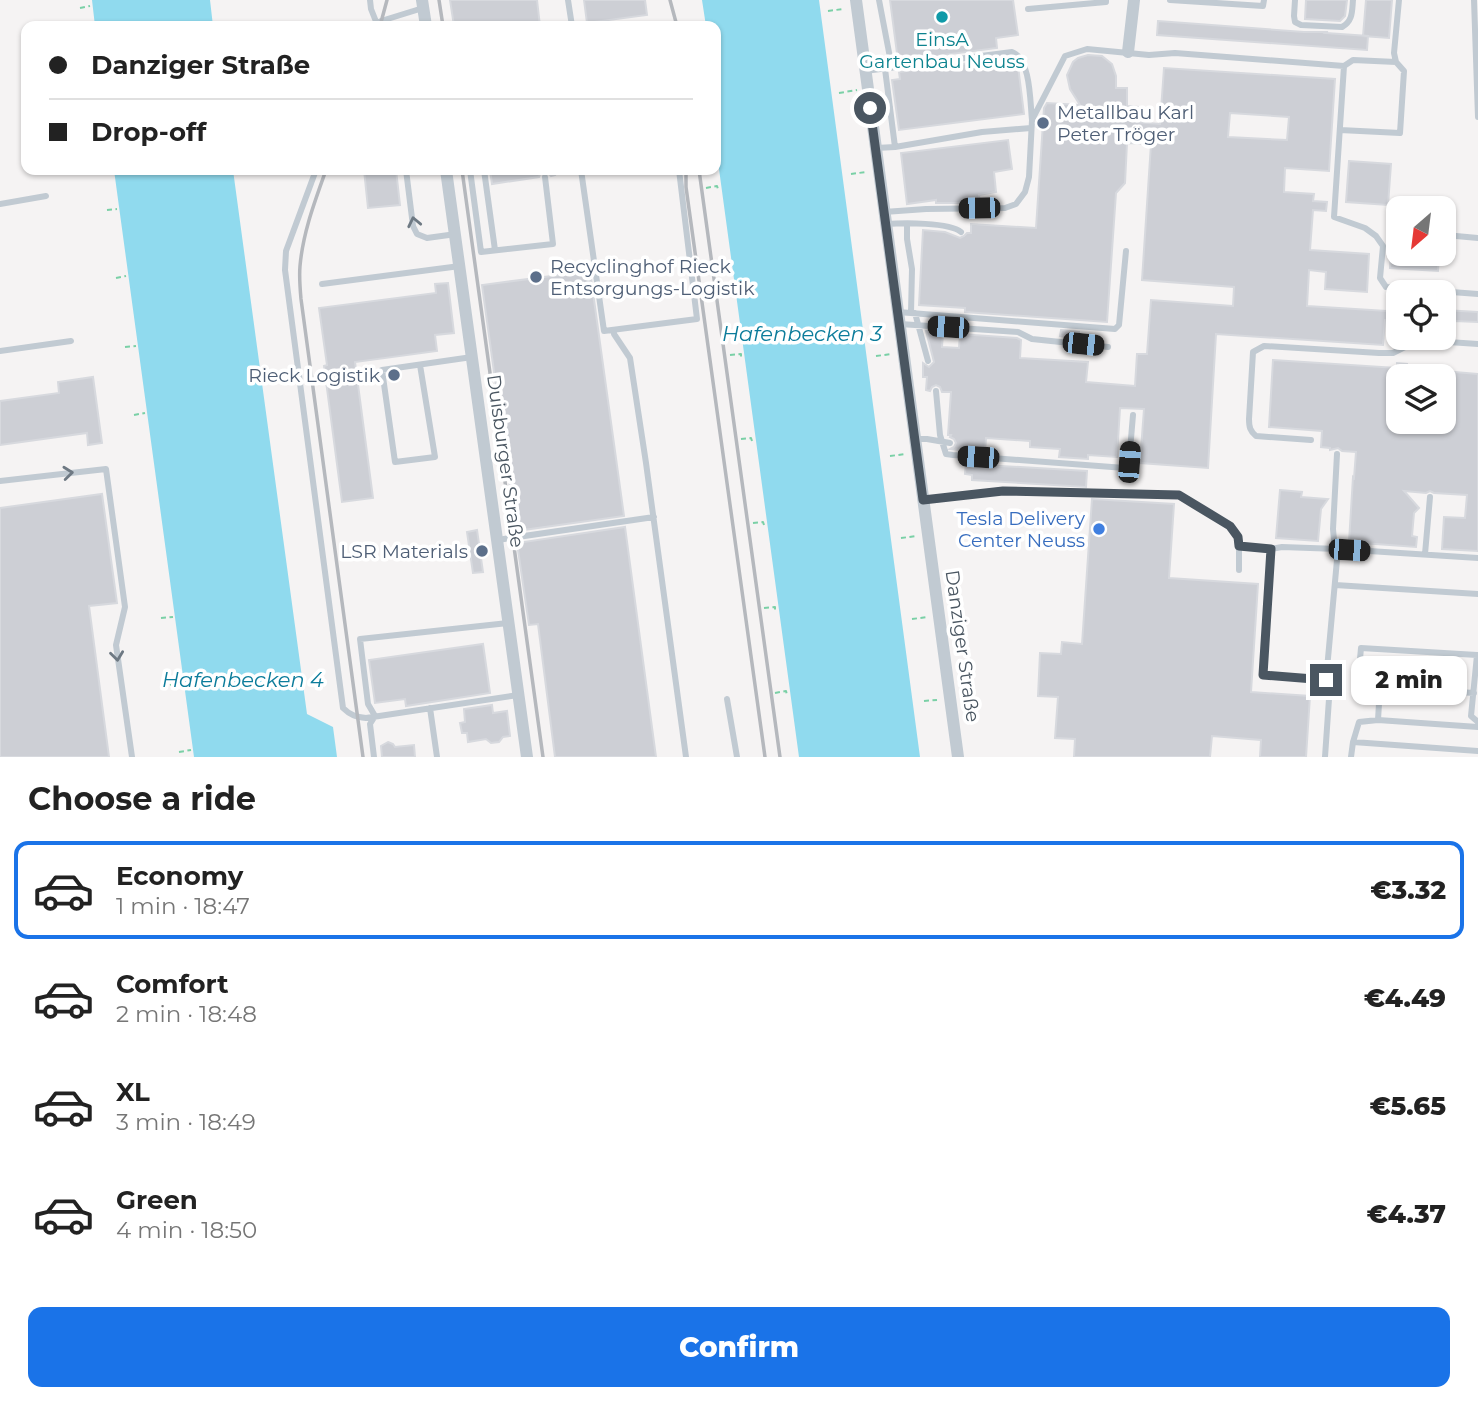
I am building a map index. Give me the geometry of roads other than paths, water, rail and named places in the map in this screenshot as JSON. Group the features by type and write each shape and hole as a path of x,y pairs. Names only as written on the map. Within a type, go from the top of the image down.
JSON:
{"street":[{"path":"1128,52 1134,0"},
{"name":"Danziger Straße","path":"852,4 865,71 885,218 906,316 915,439 958,757"},
{"name":"Duisburger Straße","path":"447,175 527,757"}],"lane":[{"path":"370,0 375,21"},
{"path":"568,0 571,21"},
{"path":"879,0 895,147"},
{"path":"1028,9 1106,0"},
{"path":"1170,0 1263,6 1264,0"},
{"path":"1295,0 1295,22 1301,25 1342,27 1352,18 1353,0"},
{"path":"1340,130 1400,133 1404,71 1396,62 1394,53 1399,0"},
{"path":"1474,0 1478,117"},
{"path":"385,21 423,4"},
{"path":"396,21 398,15"},
{"path":"1032,120 1065,56 1087,49 1345,66 1353,60 1396,62"},
{"path":"865,71 1012,52 1018,54 1027,74 1032,120 1029,177 1025,192 1016,204 1005,208 926,209 885,218"},
{"path":"1345,66 1334,217 1365,228 1376,236 1383,246 1380,278 1386,287 1478,294"},
{"path":"870,108 890,107"},
{"path":"876,148 982,132 1031,128"},
{"path":"314,175 286,251 285,270 343,708 349,715 375,716 518,695"},
{"path":"407,175 413,226 417,234 427,238 456,234"},
{"path":"471,175 481,252 553,244 545,177"},
{"path":"485,175 495,250"},
{"path":"583,175 604,331 697,319 680,175"},
{"path":"0,204 46,196"},
{"path":"885,218 907,224 947,226 961,232"},
{"path":"906,316 912,270 907,224"},
{"path":"1456,236 1478,238"},
{"path":"906,316 1118,328 1126,251"},
{"path":"322,284 460,266"},
{"path":"906,316 918,325 1018,332 1032,339 1108,347"},
{"path":"906,316 918,325 928,361"},
{"path":"614,331 631,358 686,757"},
{"path":"1311,440 1256,436 1251,432 1249,426 1253,352 1264,346 1393,352 1419,340 1478,344"},
{"path":"0,351 71,341"},
{"path":"420,365 435,457 395,462 382,370 472,357"},
{"path":"936,391 946,454 953,455 1125,468 1129,462 1133,415"},
{"path":"915,439 946,442"},
{"path":"1325,757 1329,699 1326,680 1338,549 1333,529 1337,454"},
{"path":"0,481 106,469 125,607 116,645 132,757"},
{"path":"923,500 1003,491 1179,495 1230,526 1238,537 1239,570"},
{"path":"1425,554 1430,497"},
{"path":"497,540 654,517"},
{"path":"1239,546 1478,558"},
{"path":"1271,549 1263,675 1326,680"},
{"path":"1335,585 1478,594"},
{"path":"375,716 369,704 359,639 508,623"},
{"path":"1474,692 1380,687 1358,681 1361,648 1477,655 1474,692 1471,716 1478,724"},
{"path":"1378,720 1380,687"},
{"path":"727,699 737,757"},
{"path":"430,708 437,757"},
{"path":"374,757 370,724 375,716"},
{"path":"1351,757 1359,722 1378,720 1478,724"},
{"path":"1353,742 1478,751"}],"water":[{"path":"92,0 210,0 212,21 94,21"},
{"name":"Hafenbecken 3","path":"702,0 819,0 920,757 799,757 720,175 721,21 705,21"},
{"name":"Hafenbecken 4","path":"115,175 234,175 307,714 333,727 337,757 194,757"}],"railway":[{"path":"381,21 387,0"},
{"path":"439,0 442,21"},
{"path":"670,0 676,21"},
{"path":"324,175 304,241 300,287 363,757"},
{"path":"463,175 543,757"},
{"path":"686,175 765,757"},
{"path":"700,175 780,757"}],"place":[{"name":"EinsA Gartenbau Neuss","path":"942,17"},
{"name":"Metallbau Karl Peter Tröger","path":"1043,123"},
{"name":"Recyclinghof Rieck Entsorgungs-Logistik","path":"536,277"},
{"name":"Rieck Logistik","path":"394,375"},
{"name":"Tesla Delivery Center Neuss","path":"1099,529"},
{"name":"LSR Materials","path":"482,551"}]}
